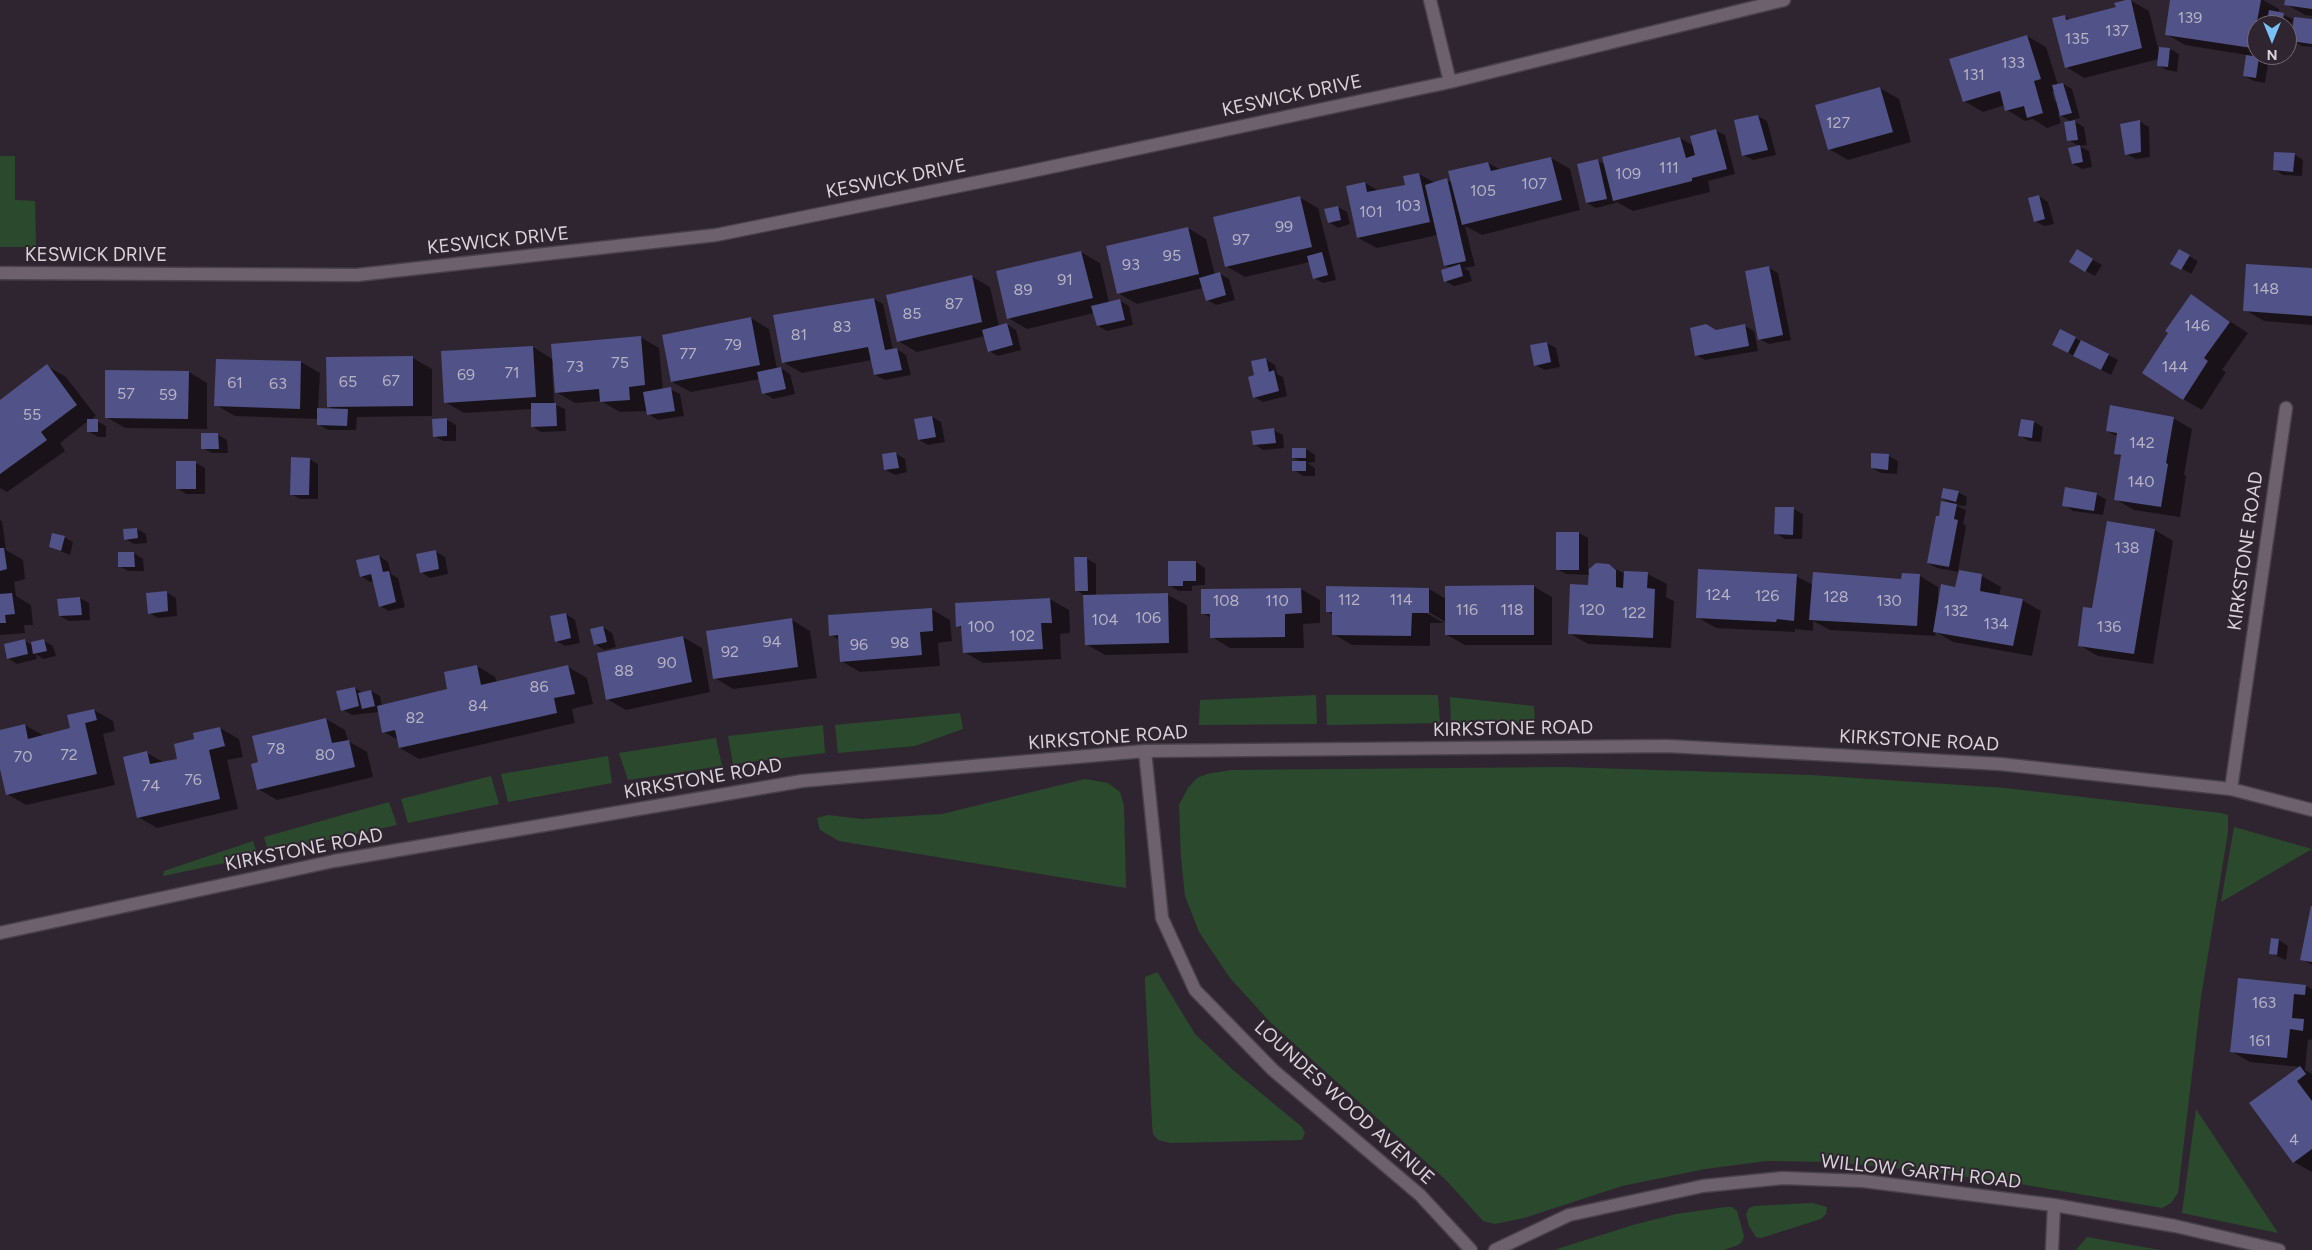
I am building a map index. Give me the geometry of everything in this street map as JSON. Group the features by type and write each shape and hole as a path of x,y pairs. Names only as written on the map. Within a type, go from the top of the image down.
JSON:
{"street":[{"path":"1430,0 1450,82"},
{"name":"KESWICK DRIVE","path":"0,273 357,275 716,235 1027,172 1450,82 1784,0"},
{"name":"KIRKSTONE ROAD","path":"2231,789 2286,408"},
{"name":"KIRKSTONE ROAD","path":"0,933 334,861 802,781 1145,751 1667,746 2000,764 2231,789 2312,810"},
{"name":"LOUNDES WOOD AVENUE","path":"1145,751 1162,918 1195,990 1273,1070 1420,1195 1471,1250"},
{"name":"WILLOW GARTH ROAD","path":"1495,1250 1569,1215 1703,1186 1783,1178 1863,1181 2054,1205 2175,1226 2278,1250"},
{"path":"2052,1250 2054,1205"}],"green space":[{"path":"0,156 15,156 15,200 35,201 36,247 0,247"},
{"path":"1316,695 1317,724 1199,725 1200,700"},
{"path":"1326,695 1438,695 1440,723 1327,725"},
{"path":"1450,697 1534,706 1535,723 1451,723"},
{"path":"960,713 963,729 915,746 838,753 835,725"},
{"path":"823,725 825,753 733,764 728,736"},
{"path":"716,738 722,766 628,780 619,753"},
{"path":"608,756 612,783 508,802 501,774"},
{"path":"1564,767 1811,775 2005,788 2228,815 2228,832 2201,997 2178,1193 2171,1203 2162,1208 2008,1182 1913,1170 1833,1162 1767,1161 1705,1169 1622,1186 1524,1218 1495,1224 1483,1221 1446,1180 1270,1022 1230,978 1199,932 1185,896 1179,805 1188,788 1197,778 1207,774 1231,770"},
{"path":"491,776 499,804 408,823 401,799"},
{"path":"1085,779 1108,783 1120,792 1124,806 1126,888 839,841 820,830 817,818 828,815 862,819 942,814"},
{"path":"389,802 397,825 269,853 264,837"},
{"path":"2234,827 2312,849 2221,902"},
{"path":"253,841 258,856 163,876 164,871"},
{"path":"1158,973 1195,1034 1233,1070 1302,1127 1305,1133 1302,1140 1170,1143 1158,1140 1153,1134 1152,1124 1145,981 1145,977"},
{"path":"2196,1109 2278,1233 2182,1213"},
{"path":"1812,1203 1827,1207 1826,1214 1821,1219 1761,1238 1756,1237 1749,1226 1746,1214 1749,1208 1754,1206"},
{"path":"1732,1207 1737,1211 1744,1236 1742,1242 1738,1245 1724,1250 1554,1250 1633,1225 1676,1214"},
{"path":"2087,1237 2160,1250 2076,1250"}],"building":[{"path":"2131,0 2142,48 2065,68 2052,18 2065,15 2066,20 2116,7 2114,3"},
{"path":"2170,0 2261,0 2258,15 2247,15 2247,47 2165,35"},
{"path":"2285,0 2312,0 2312,9 2284,5"},
{"path":"2269,10 2284,13 2284,15 2268,15"},
{"path":"2297,17 2312,19 2312,44 2297,42"},
{"path":"2027,35 2041,79 2034,81 2043,113 2027,118 2024,106 2005,111 2000,91 1963,102 1949,59"},
{"path":"2159,47 2170,48 2168,67 2157,66"},
{"path":"2247,55 2247,65 2258,65 2256,78 2243,76"},
{"path":"2063,83 2072,113 2060,116 2052,85"},
{"path":"1880,87 1893,132 1828,150 1815,105"},
{"path":"1758,115 1768,150 1742,156 1734,120"},
{"path":"2075,120 2078,140 2067,141 2064,122"},
{"path":"2140,120 2141,152 2125,155 2120,124"},
{"path":"1716,129 1727,169 1692,178 1692,181 1613,201 1602,157 1680,137 1686,158 1695,155 1690,136"},
{"path":"2080,145 2083,162 2072,164 2068,148"},
{"path":"2274,152 2295,153 2293,172 2273,170"},
{"path":"1551,157 1562,200 1462,225 1448,171 1488,162 1491,171"},
{"path":"1598,159 1607,199 1586,203 1577,164"},
{"path":"1419,173 1430,222 1357,238 1346,186 1365,182 1367,192 1405,185 1403,176"},
{"path":"1447,178 1466,261 1444,266 1425,185"},
{"path":"2039,195 2045,219 2034,222 2028,198"},
{"path":"1300,196 1312,247 1225,267 1213,217"},
{"path":"1338,206 1341,220 1328,223 1324,209"},
{"path":"1188,227 1199,274 1117,294 1106,246"},
{"path":"2077,249 2093,259 2085,272 2069,262"},
{"path":"2179,249 2190,255 2181,270 2170,264"},
{"path":"1081,251 1093,298 1007,319 996,271"},
{"path":"1322,252 1328,275 1313,279 1307,256"},
{"path":"1460,264 1463,276 1444,282 1441,270"},
{"path":"2246,264 2312,268 2312,316 2243,311"},
{"path":"1769,266 1783,335 1758,340 1745,271"},
{"path":"1220,272 1226,295 1206,301 1199,278"},
{"path":"972,275 982,322 897,342 886,295"},
{"path":"2191,294 2230,322 2204,358 2208,361 2183,400 2142,373 2168,333 2165,331"},
{"path":"874,298 885,350 897,348 902,370 874,375 868,347 782,363 773,315"},
{"path":"1120,299 1125,320 1097,326 1091,306"},
{"path":"751,317 760,365 671,382 662,335"},
{"path":"1007,323 1013,345 988,352 982,330"},
{"path":"1706,324 1716,330 1745,324 1749,346 1695,356 1690,328"},
{"path":"2060,329 2076,337 2068,353 2052,345"},
{"path":"641,336 645,385 629,387 630,400 600,402 599,389 555,393 551,344"},
{"path":"2081,340 2109,354 2101,370 2073,356"},
{"path":"1547,342 1551,362 1534,366 1530,345"},
{"path":"533,346 536,397 444,403 441,351"},
{"path":"413,356 413,406 327,407 326,357"},
{"path":"1266,358 1269,372 1274,370 1279,391 1253,398 1248,377 1254,375 1251,361"},
{"path":"216,359 301,361 300,409 214,406"},
{"path":"47,364 77,405 41,432 47,440 0,474 0,400"},
{"path":"781,367 786,389 762,394 757,372"},
{"path":"105,370 189,371 188,419 105,418"},
{"path":"671,387 675,411 647,415 643,392"},
{"path":"531,403 556,403 557,426 531,427"},
{"path":"2110,405 2174,417 2161,507 2114,500 2121,455 2114,454 2117,433 2106,431"},
{"path":"317,408 348,409 347,426 317,425"},
{"path":"932,416 936,437 918,440 914,419"},
{"path":"447,418 447,436 433,437 432,419"},
{"path":"87,419 98,419 98,432 87,432"},
{"path":"2021,419 2034,421 2032,438 2018,436"},
{"path":"1274,428 1276,443 1253,445 1251,431"},
{"path":"201,433 218,433 219,449 201,449"},
{"path":"1292,448 1306,448 1306,458 1292,458"},
{"path":"896,452 899,468 884,470 882,454"},
{"path":"1871,453 1889,454 1888,470 1871,468"},
{"path":"291,457 310,458 309,495 290,495"},
{"path":"176,461 196,461 196,489 176,489"},
{"path":"1292,461 1306,461 1306,471 1292,471"},
{"path":"2065,487 2097,493 2094,511 2062,506"},
{"path":"1943,488 1959,491 1956,502 1941,498"},
{"path":"1941,501 1957,504 1954,519 1958,520 1949,567 1927,563 1936,516 1939,516"},
{"path":"1775,507 1794,507 1793,535 1774,534"},
{"path":"2107,521 2155,529 2134,654 2078,646 2083,607 2092,608"},
{"path":"137,528 138,538 124,540 123,529"},
{"path":"1556,532 1579,532 1579,570 1556,570"},
{"path":"52,533 65,536 61,551 49,547"},
{"path":"0,548 4,548 7,569 0,571"},
{"path":"436,550 439,569 420,573 416,554"},
{"path":"118,552 134,552 135,567 118,567"},
{"path":"379,555 383,572 389,571 396,602 379,607 371,574 360,577 356,560"},
{"path":"1074,557 1087,557 1088,591 1075,591"},
{"path":"1168,561 1196,561 1196,581 1183,581 1183,586 1168,586"},
{"path":"1596,563 1609,564 1616,570 1616,587 1623,588 1624,571 1648,572 1647,588 1655,589 1653,638 1568,634 1570,584 1588,585 1589,569"},
{"path":"1698,569 1797,574 1794,621 1777,619 1776,622 1696,618"},
{"path":"1959,570 1982,574 1980,591 2023,599 2013,646 1933,632 1941,584 1955,587"},
{"path":"1813,572 1901,579 1902,573 1920,574 1917,626 1809,620"},
{"path":"1534,585 1534,635 1445,635 1445,586"},
{"path":"1326,586 1429,588 1429,613 1412,613 1411,636 1332,635 1332,612 1326,612"},
{"path":"1301,588 1302,613 1285,614 1285,637 1210,638 1210,614 1201,614 1201,589"},
{"path":"167,591 168,611 148,614 146,593"},
{"path":"12,593 15,614 5,615 6,623 0,623 0,594"},
{"path":"1168,593 1169,643 1085,645 1083,595"},
{"path":"80,597 82,615 59,616 57,599"},
{"path":"1050,598 1052,623 1041,623 1043,649 963,653 961,626 956,627 955,603"},
{"path":"932,608 933,631 920,632 922,655 840,662 838,635 829,636 828,615"},
{"path":"566,613 571,638 555,642 550,616"},
{"path":"792,618 798,667 713,679 706,631"},
{"path":"603,626 607,642 594,645 590,629"},
{"path":"683,636 692,682 606,700 597,653"},
{"path":"25,639 28,654 7,659 4,644"},
{"path":"44,639 47,651 33,654 31,642"},
{"path":"477,665 481,685 568,665 575,694 554,698 557,713 399,748 395,730 382,733 377,706 447,689 444,672"},
{"path":"355,687 359,706 341,711 336,691"},
{"path":"371,690 375,706 362,709 358,693"},
{"path":"94,709 97,720 85,723 97,774 6,795 0,769 0,730 25,724 28,739 70,728 67,715"},
{"path":"326,718 332,743 349,740 355,767 257,790 251,764 258,762 252,736"},
{"path":"220,727 225,746 209,750 220,799 137,818 123,757 147,751 150,764 177,759 174,744 194,739 193,733"},
{"path":"2312,906 2312,962 2300,960"},
{"path":"2271,938 2279,939 2277,955 2269,954"},
{"path":"2238,978 2306,985 2305,995 2294,994 2292,1018 2304,1019 2303,1031 2290,1029 2287,1058 2230,1052"},
{"path":"2300,1066 2306,1074 2297,1081 2312,1101 2312,1149 2293,1163 2249,1103"}]}
